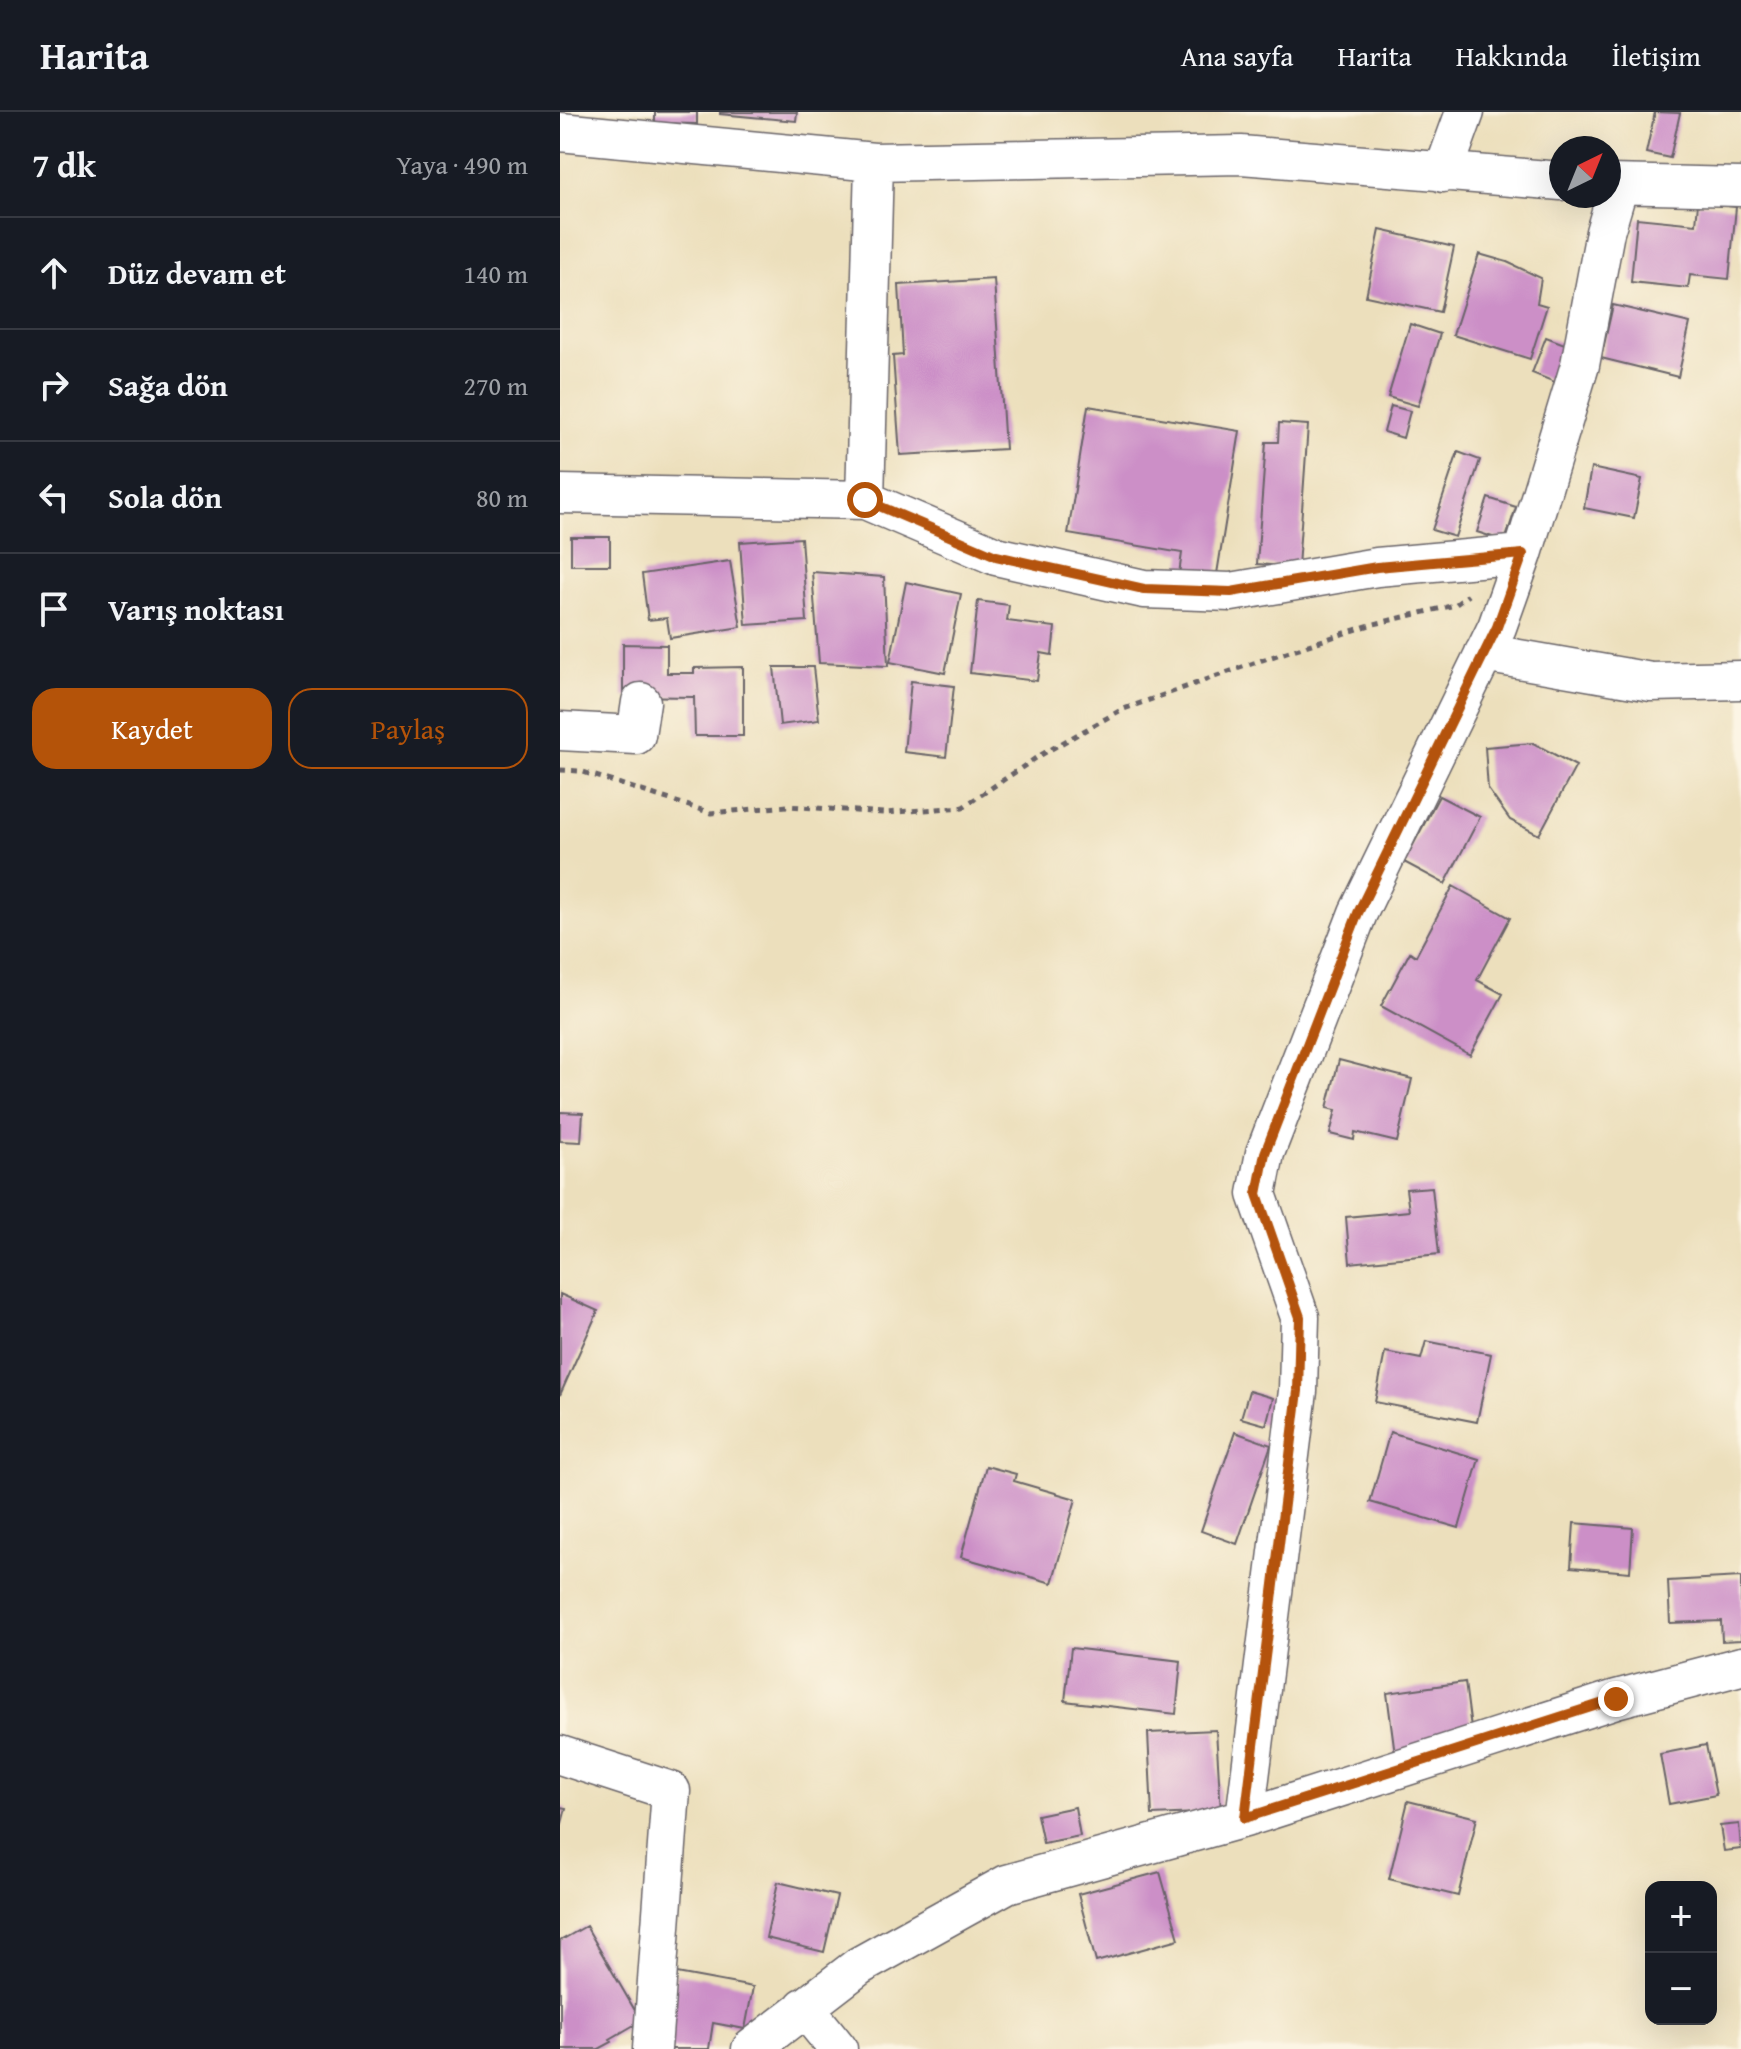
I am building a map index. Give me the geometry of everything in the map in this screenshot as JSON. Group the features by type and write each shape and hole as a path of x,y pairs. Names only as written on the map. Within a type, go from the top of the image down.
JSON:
{"street":[{"path":"1443,173 1465,112"},
{"path":"560,132 874,162 1241,155 1549,180"},
{"path":"865,500 874,162"},
{"path":"1621,185 1741,187"},
{"path":"1245,1818 1298,1391 1300,1317 1257,1194 1265,1153 1358,913 1497,627 1523,554 1580,365 1610,208"},
{"path":"560,494 865,500 996,556 1144,589 1231,592 1377,567 1523,554"},
{"path":"1484,653 1651,682 1741,680"},
{"path":"560,731 636,735 641,702"},
{"path":"751,2049 859,1966 1007,1884 1245,1818 1616,1699 1741,1666"},
{"path":"560,1755 671,1791 652,2049"},
{"path":"804,2007 838,2049"}],"path":[{"path":"560,770 580,771 711,813 788,806 884,813 963,807 1039,756 1121,710 1370,625 1455,605 1478,588"}],"building":[{"path":"655,112 697,112 697,124 655,123"},
{"path":"720,112 797,112 796,121"},
{"path":"1655,112 1680,113 1670,158 1646,153"},
{"path":"1698,203 1736,207 1729,279 1690,275 1688,288 1631,282 1637,218 1696,224"},
{"path":"1380,230 1454,247 1440,312 1366,296"},
{"path":"1479,254 1507,262 1541,278 1537,303 1547,306 1530,359 1453,335"},
{"path":"994,279 1005,449 900,455 893,356 903,355 899,285"},
{"path":"1613,305 1690,323 1678,377 1601,358"},
{"path":"1410,324 1440,334 1418,406 1388,397"},
{"path":"1546,337 1570,346 1557,383 1532,373"},
{"path":"1088,406 1240,431 1216,580 1179,574 1182,553 1068,534"},
{"path":"1391,406 1410,411 1403,438 1384,432"},
{"path":"1279,423 1308,425 1298,567 1257,564 1266,442 1278,442"},
{"path":"1458,452 1480,460 1455,537 1432,530"},
{"path":"1591,468 1642,479 1634,518 1584,508"},
{"path":"1488,498 1516,507 1505,541 1477,532"},
{"path":"571,537 610,537 610,565 571,565"},
{"path":"801,538 807,621 746,625 740,542"},
{"path":"730,561 741,627 670,638 667,618 648,620 642,574"},
{"path":"812,572 884,577 888,666 819,663"},
{"path":"906,582 961,594 945,673 890,662"},
{"path":"978,601 1009,605 1007,621 1055,627 1052,655 1041,653 1037,681 970,673"},
{"path":"623,644 667,645 667,673 694,673 694,668 743,667 743,736 695,736 694,697 623,696"},
{"path":"774,667 813,667 819,720 780,725"},
{"path":"911,681 954,686 946,757 904,752"},
{"path":"1533,743 1576,766 1539,835 1510,820 1488,789 1485,747"},
{"path":"1439,796 1480,817 1445,884 1404,862"},
{"path":"1453,886 1510,918 1477,980 1503,994 1470,1055 1381,1006 1410,952 1416,956"},
{"path":"1339,1060 1412,1079 1397,1142 1355,1132 1354,1140 1330,1134 1336,1110 1327,1108"},
{"path":"560,1112 583,1113 581,1142 560,1141"},
{"path":"1432,1187 1439,1254 1350,1263 1346,1217 1409,1211 1406,1189"},
{"path":"560,1294 598,1311 560,1395"},
{"path":"1426,1341 1491,1354 1477,1422 1375,1402 1385,1352 1421,1359"},
{"path":"1249,1391 1273,1398 1266,1425 1241,1418"},
{"path":"1235,1432 1271,1445 1237,1544 1201,1531"},
{"path":"1390,1432 1479,1459 1459,1528 1370,1502"},
{"path":"986,1466 1016,1474 1014,1481 1076,1499 1052,1583 961,1557"},
{"path":"1574,1523 1633,1528 1630,1572 1571,1567"},
{"path":"1741,1577 1741,1640 1722,1641 1721,1621 1670,1623 1668,1581"},
{"path":"1071,1648 1181,1661 1176,1714 1065,1701"},
{"path":"1465,1682 1473,1744 1395,1754 1387,1693"},
{"path":"1216,1730 1221,1812 1152,1815 1148,1733"},
{"path":"1706,1745 1716,1795 1669,1804 1660,1754"},
{"path":"1408,1801 1477,1818 1458,1896 1389,1879"},
{"path":"560,1807 566,1808 561,1827 560,1827"},
{"path":"1075,1807 1080,1836 1043,1843 1037,1815"},
{"path":"1739,1824 1741,1849 1724,1851 1720,1826"},
{"path":"1160,1872 1179,1939 1096,1962 1078,1894"},
{"path":"778,1882 837,1896 824,1952 766,1938"},
{"path":"586,1926 641,2021 599,2049 560,2049 560,1941"},
{"path":"677,1973 753,1987 745,2029 713,2023 709,2049 664,2049"}],"route":[{"path":"865,500 996,556 1144,589 1231,592 1377,567 1523,554 1497,627 1358,913 1265,1153 1257,1194 1300,1317 1298,1391 1245,1818 1616,1699"}]}
